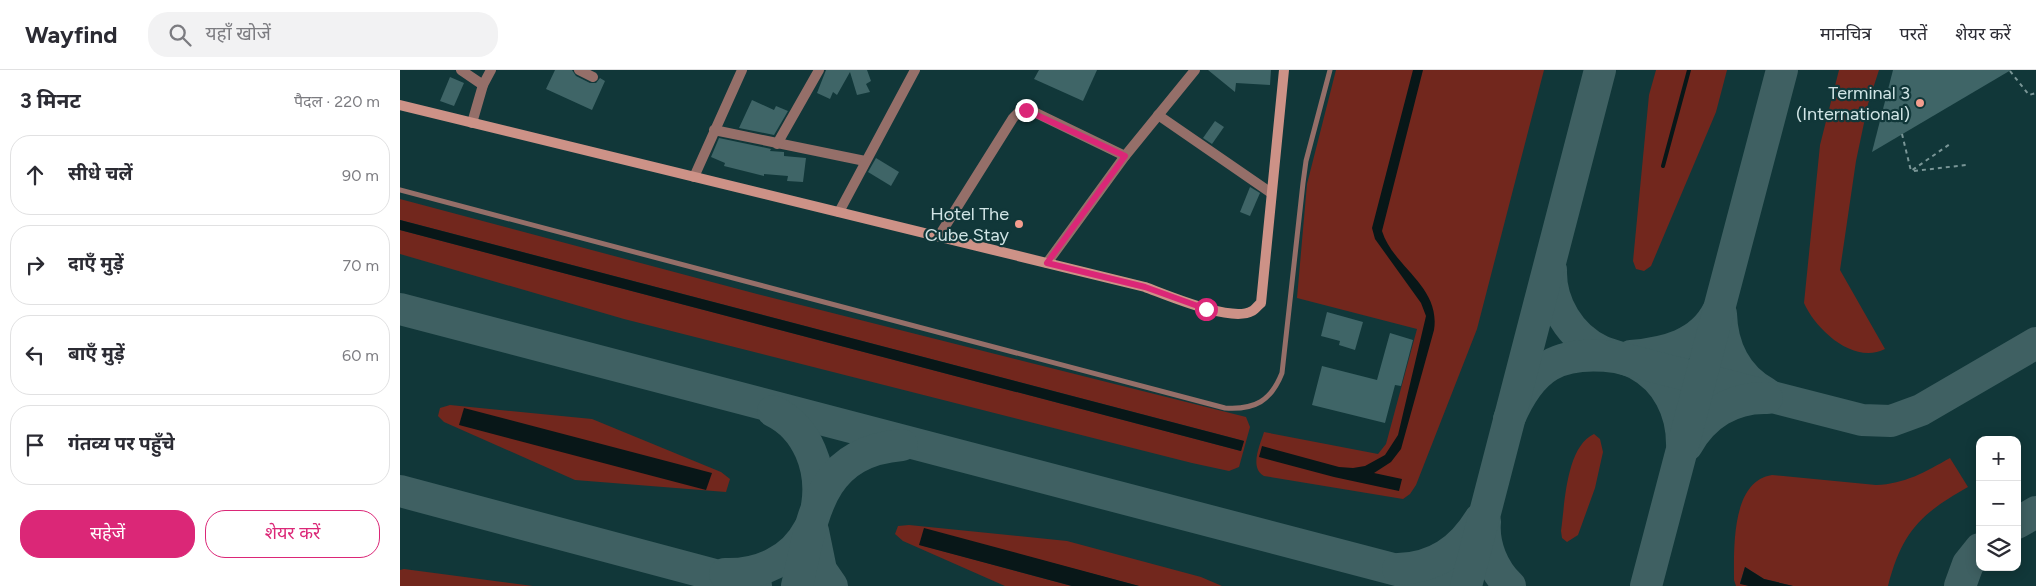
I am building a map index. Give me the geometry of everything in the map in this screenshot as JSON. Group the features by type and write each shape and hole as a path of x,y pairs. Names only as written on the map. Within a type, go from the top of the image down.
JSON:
{"street":[{"path":"461,70 483,85"},
{"path":"472,123 483,85 491,70"},
{"path":"579,70 593,77"},
{"path":"694,177 742,70"},
{"path":"777,144 818,70"},
{"path":"839,212 865,160 915,70"},
{"path":"1047,263 1125,156 1194,70"},
{"path":"400,105 1145,287 1206,309 1239,314 1252,312 1261,303 1284,70"},
{"path":"939,236 1013,118 1019,112 1034,112 1125,156"},
{"path":"1158,116 1271,194"},
{"path":"714,130 865,160"}],"lane":[{"path":"400,190 1003,350 1225,408 1238,409 1261,402 1271,395 1282,374 1304,176 1330,70"}],"path":[{"path":"2010,71 2030,95 2036,94"},
{"path":"1902,134 1911,171"},
{"path":"1911,171 1950,144"},
{"path":"1911,171 1966,165"}],"shaded area":[{"path":"1336,70 1544,70 1477,329 1416,485 1410,494 1403,499 1264,476 1257,468 1256,462 1264,432 1378,454 1386,444 1417,329 1297,298 1307,184"},
{"path":"1413,70 1423,70 1382,231 1388,244 1424,289 1434,315 1434,330 1401,449 1391,462 1374,473 1402,479 1399,491 1334,477 1259,457 1262,446 1339,467 1353,468 1365,466 1385,455 1398,435 1426,316 1421,303 1375,239 1372,228"},
{"path":"1656,70 1727,70 1716,112 1651,266 1644,271 1636,269 1633,261 1649,95"},
{"path":"1839,70 1879,70 1868,104 1856,161 1840,270 1885,349 1873,353 1849,349 1837,342 1817,324 1804,303 1820,145"},
{"path":"400,199 757,294 1246,417 1250,427 1239,467 1229,471 1192,463 624,319 400,254 400,230 1241,451 1244,441 400,220"},
{"path":"400,220 1244,441 1241,451 400,230"},
{"path":"450,405 592,419 721,472 730,479 726,492 575,480 444,422 438,416 440,408"},
{"path":"464,408 712,473 706,490 459,425"},
{"path":"1594,434 1600,439 1603,452 1595,488 1578,535 1567,542 1562,538 1561,531 1568,477 1578,451 1585,441"},
{"path":"1950,458 1968,487 1937,506 1915,526 1893,567 1888,586 1793,586 1764,579 1745,567 1740,583 1749,586 1736,586 1734,580 1734,551 1738,518 1742,503 1749,490 1759,480 1772,475 1876,485 1886,484 1906,480"},
{"path":"909,525 1067,541 1201,577 1222,586 1139,586 924,529 920,545 1072,586 1005,586 903,541 895,534 898,526"},
{"path":"924,528 1139,586 1072,586 919,545"},
{"path":"1745,567 1764,579 1793,586 1749,586 1740,584"},
{"path":"400,570 533,586 400,586"}],"building":[{"path":"555,70 572,70 576,76 590,83 596,83 600,78 605,81 592,110 546,89"},
{"path":"826,70 867,70 871,81 866,84 870,92 857,95 850,72 837,95 833,92 830,99 817,93"},
{"path":"1039,70 1097,70 1083,101 1034,79"},
{"path":"1208,70 1271,70 1270,85 1236,83 1235,92"},
{"name":"Terminal 3 (International)","path":"1893,70 2011,70 1872,152"},
{"path":"450,77 464,83 454,106 440,101"},
{"path":"752,100 774,110 776,106 788,111 774,135 739,128"},
{"path":"1215,121 1224,127 1212,144 1203,138"},
{"path":"719,138 771,149 770,151 784,152 784,156 806,158 803,182 787,181 788,176 764,174 764,176 724,166 725,163 711,157"},
{"path":"876,158 899,172 891,186 868,172"},
{"path":"1250,187 1260,193 1250,216 1240,212"},
{"path":"1327,312 1363,322 1355,350 1339,345 1340,341 1321,336"},
{"path":"1390,333 1413,340 1401,386 1395,385 1385,423 1312,405 1322,366 1377,380"}],"waterway":[{"path":"1663,166 1689,70"}],"taxiway":[{"path":"1466,586 1600,70"},
{"path":"1646,586 1782,70"},
{"path":"1551,270 1554,295 1564,318 1571,328 1590,345 1637,364 1648,371 1664,388 1676,408 1682,444"},
{"path":"400,309 1458,586"},
{"path":"1631,356 1657,352 1681,345 1702,332 1711,323 1718,311"},
{"path":"1721,314 1724,338 1733,360 1746,379 1766,393"},
{"path":"1509,419 1527,386 1538,374 1549,366 1563,360 1578,356 1596,355 1616,357 1862,420 1891,421 1921,410 2036,343"},
{"path":"1687,445 1702,425 1720,410 1742,401 1767,398"},
{"path":"773,411 785,418 795,428 804,439 810,451 818,478 817,506"},
{"path":"797,586 815,513 824,493 836,475 852,460 874,450 902,445"},
{"path":"400,491 756,586"},
{"path":"2021,521 2036,512"},
{"path":"1398,569 1424,565 1446,555 1464,540 1480,519"},
{"path":"1485,522 1490,557 1504,580 1510,586"},
{"path":"725,574 751,572 774,563 794,549 809,529"},
{"path":"813,531 821,570 832,586"},
{"path":"1960,586 1968,564 1976,554"}],"place":[{"name":"Terminal 3 (International)","path":"1920,103"},
{"name":"Hotel The Cube Stay","path":"1019,224"}],"route":[{"path":"1026,110 1034,112 1125,156 1047,263 1145,287 1206,309"}]}
